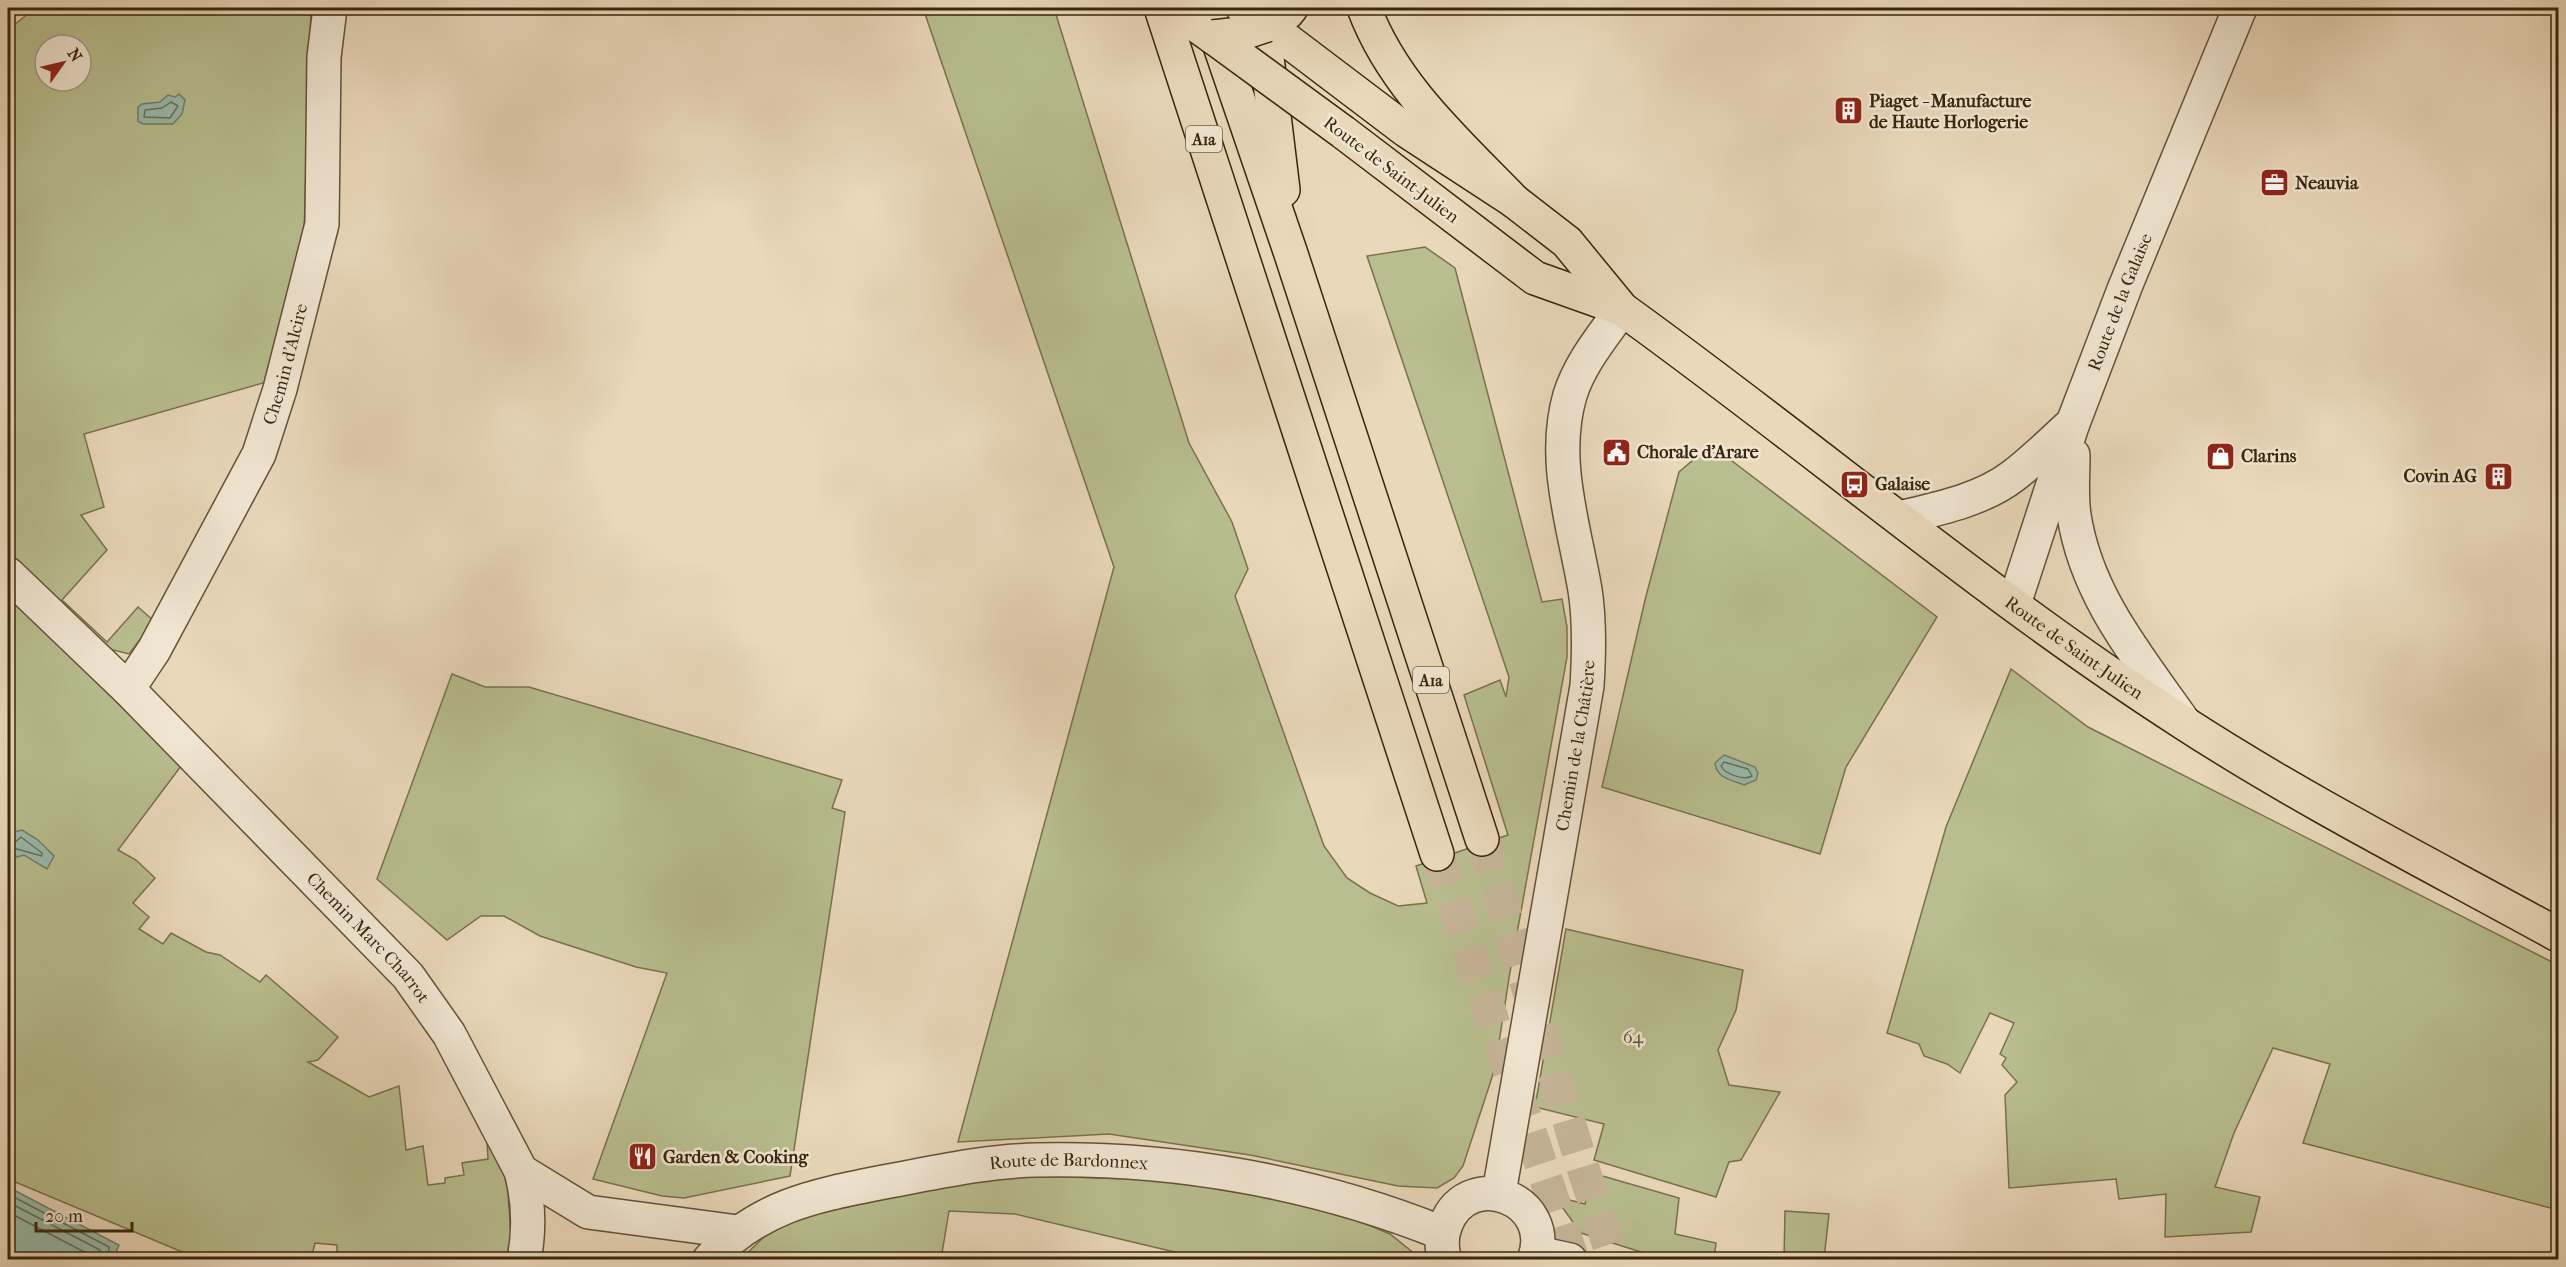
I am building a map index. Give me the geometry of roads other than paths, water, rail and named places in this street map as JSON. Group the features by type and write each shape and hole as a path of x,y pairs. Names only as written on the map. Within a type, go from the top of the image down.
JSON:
{"main road":[{"name":"A1a","path":"1161,8 1437,854"},
{"name":"Route de Saint-Julien","path":"1172,8 1210,22 1343,132 1535,278 1622,309"},
{"path":"1364,8 1388,60 1408,88 1514,201"},
{"name":"A1a","path":"1266,12 1290,251"},
{"name":"Route de Saint-Julien","path":"1266,12 1331,73 1407,131 1514,201 1567,242 1622,309 2014,604 2184,723 2351,822 2559,935"},
{"path":"1210,22 1240,34 1266,12"},
{"name":"A1a","path":"1210,22 1290,251 1482,839"}],"street":[{"name":"Chemin d'Alcire","path":"129,689 154,650 259,454 280,389 322,224 324,57 330,8"},
{"name":"Route de la Galaise","path":"2014,604 2073,423 2125,287 2240,8"},
{"name":"Chemin de la Châtière","path":"1499,1193 1587,686 1589,655 1585,592 1563,468 1565,416 1582,367 1622,309"},
{"path":"1899,518 1933,510 1998,486 2012,477 2073,423"},
{"path":"2073,423 2073,514 2087,568 2109,616 2184,723"},
{"name":"Chemin Marc Charrot","path":"8,574 129,689 408,976 448,1034 521,1171"},
{"name":"Route de Bardonnex","path":"710,1260 738,1232 765,1215 808,1197 976,1165 1036,1160 1159,1166 1237,1175 1362,1203 1444,1246 1449,1214 1465,1199 1482,1193 1499,1193"},
{"path":"521,1171 588,1212 738,1232"},
{"path":"521,1171 527,1193 528,1235 524,1260"},
{"path":"1499,1193 1522,1205 1533,1219 1538,1232 1536,1256 1570,1260"}],"water":[{"path":"179,94 185,100 182,114 173,124 143,124 138,121 138,107 142,104 160,102 168,95 175,97"},
{"path":"1724,755 1755,767 1758,773 1756,780 1744,785 1721,775 1715,763"},
{"path":"22,830 38,840 54,856 47,869 24,855 17,857 8,852 8,842 14,832"},
{"path":"8,1187 119,1245 113,1259 8,1259"}],"tunnel":[{"path":"1482,839 1585,1174 1614,1260"},
{"path":"1437,854 1573,1260"}],"place":[{"name":"Piaget - Manufacture de Haute Horlogerie","path":"1848,111"},
{"name":"Neauvia","path":"2274,183"},
{"name":"Chorale d’Arare","path":"1616,452"},
{"name":"Clarins","path":"2220,456"},
{"name":"Covin AG","path":"2498,476"},
{"name":"Galaise","path":"1854,484"},
{"name":"Garden & Cooking","path":"642,1157"}],"park label":[{"name":"64","path":"1633,1037"}]}
